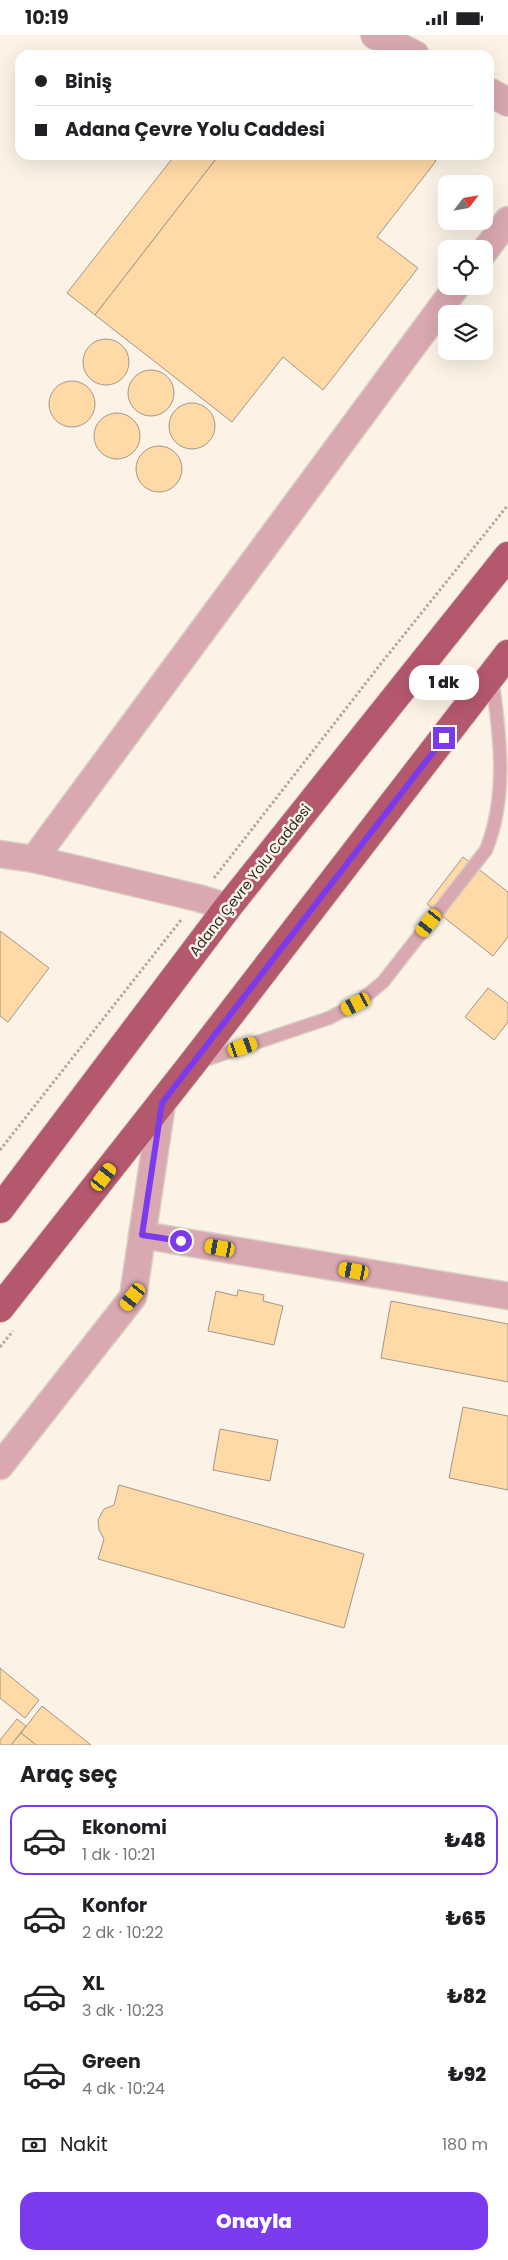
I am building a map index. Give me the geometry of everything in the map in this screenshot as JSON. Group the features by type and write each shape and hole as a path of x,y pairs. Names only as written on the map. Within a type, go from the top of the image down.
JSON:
{"highway":[{"name":"Adana Çevre Yolu Caddesi","path":"0,1209 228,907 508,556"},
{"path":"0,1308 162,1103 508,654"}],"street":[{"path":"375,35 405,50"},
{"path":"494,95 508,102"},
{"path":"493,240 508,220"},
{"path":"34,859 450,295"},
{"path":"0,853 34,859 198,898 228,907"},
{"path":"0,1466 133,1297 162,1103"},
{"path":"142,1235 508,1296"}],"lane":[{"path":"192,1064 329,1018 356,1004 383,981 486,850 494,832 502,776 500,735 492,675"}],"path":[{"path":"0,1150 508,505"}],"building":[{"path":"171,160 215,160 95,315 67,293"},
{"path":"215,160 436,161 377,237 418,268 323,390 283,357 232,422 95,315"},
{"path":"111,339 123,345 128,353 128,371 123,379 115,384 101,385 89,379 84,371 83,357 89,345 97,340"},
{"path":"146,370 156,370 168,376 173,384 173,402 168,410 160,415 146,416 138,413 131,406 128,398 128,388 131,380 138,373"},
{"path":"67,381 77,381 89,387 94,395 94,413 89,421 81,426 67,427 59,424 52,417 49,409 49,399 52,391 59,384"},
{"path":"197,403 209,409 214,417 214,435 209,443 201,448 187,449 175,443 170,435 169,421 175,409 183,404"},
{"path":"112,413 122,413 134,419 139,427 139,445 134,453 126,458 112,459 104,456 97,449 94,441 94,431 97,423 104,416"},
{"path":"164,446 176,452 181,460 181,478 176,486 168,491 154,492 142,486 137,478 136,464 142,452 150,447"},
{"path":"463,857 508,892 508,937 493,956 427,904"},
{"path":"0,931 49,968 8,1022 0,1016"},
{"path":"488,988 508,1003 508,1022 494,1040 465,1017"},
{"path":"238,1290 264,1295 263,1301 283,1306 274,1345 208,1331 216,1291 237,1296"},
{"path":"391,1301 508,1324 508,1382 381,1358"},
{"path":"463,1407 508,1416 508,1490 449,1478"},
{"path":"220,1429 278,1440 270,1481 213,1470"},
{"path":"119,1485 364,1554 344,1628 98,1559 104,1539 99,1530 98,1520 104,1509 114,1505"},
{"path":"0,1668 39,1700 25,1718 0,1698"},
{"path":"42,1706 91,1745 36,1745 21,1733"},
{"path":"17,1719 26,1726 11,1745 0,1745 0,1740"},
{"path":"21,1733 36,1745 11,1745"}],"route":[{"path":"181,1241 142,1235 162,1103 444,738"}]}
